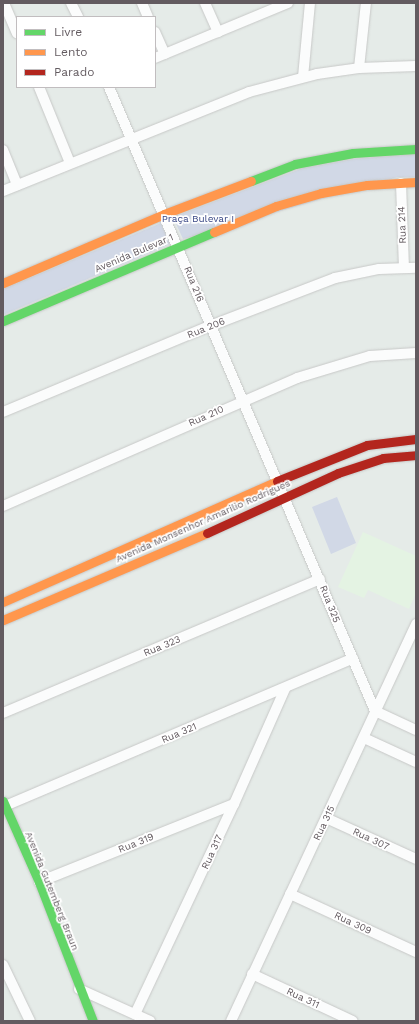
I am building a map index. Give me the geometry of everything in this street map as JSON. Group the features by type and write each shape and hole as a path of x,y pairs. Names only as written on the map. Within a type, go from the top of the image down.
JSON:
{"street":[{"path":"4,3 16,32"},
{"path":"71,3 78,16"},
{"path":"142,3 148,16"},
{"path":"205,3 218,32"},
{"path":"156,58 218,32 274,6 288,3"},
{"path":"303,77 310,3"},
{"path":"359,68 366,3"},
{"path":"156,34 165,54"},
{"path":"3,191 70,162 133,140 249,92 303,77 359,68 416,66"},
{"path":"39,88 70,162"},
{"name":"Rua 216","path":"109,88 178,246 242,401 278,481"},
{"path":"3,283 164,214 295,164 353,153 416,149"},
{"path":"3,150 17,185"},
{"name":"Avenida Bulevar 1","path":"3,321 178,246 302,198 366,185 416,182"},
{"name":"Rua 214","path":"401,183 404,268"},
{"name":"Rua 206","path":"3,412 210,326 334,278 379,269 416,268"},
{"name":"Rua 210","path":"3,506 242,401 340,364 370,356 416,353"},
{"name":"Avenida Monsenhor Amarilio Rodrigues","path":"3,602 278,481 367,445 416,439"},
{"name":"Avenida Monsenhor Amarilio Rodrigues","path":"3,620 183,544 338,472 383,458 416,455"},
{"name":"Rua 325","path":"278,481 320,578 374,711"},
{"name":"Rua 323","path":"3,713 320,578"},
{"name":"Rua 315","path":"231,1021 364,738 374,711 415,631"},
{"name":"Rua 321","path":"4,804 285,689 353,658"},
{"name":"Rua 317","path":"136,1014 234,804 285,689"},
{"path":"374,711 416,730"},
{"path":"364,738 416,762"},
{"name":"Avenida Gutemberg Braun","path":"4,804 39,882 79,990 93,1021"},
{"name":"Rua 319","path":"39,882 234,804"},
{"name":"Rua 307","path":"326,818 416,859"},
{"name":"Rua 309","path":"290,894 416,952"},
{"path":"3,965 30,1021"},
{"name":"Rua 311","path":"252,974 353,1021"},
{"path":"79,990 150,1021"}],"shaded area":[{"path":"363,532 416,556 416,593 409,609 368,590 364,598 338,587"}],"green space":[{"name":"Praça Bulevar I","path":"415,154 416,177 398,177 183,239 173,217 303,168 354,159"},
{"name":"Praça Bulevar I","path":"161,223 170,244 3,315 3,289"},
{"path":"337,497 356,543 331,554 312,507"}],"traffic: fast":[{"path":"251,181 295,164 353,153 416,149"},
{"path":"3,321 214,232"},
{"path":"3,801 39,882 93,1021"}],"traffic: slow":[{"path":"3,283 164,214 251,181"},
{"path":"214,232 276,206 321,193 367,185 416,182"},
{"path":"3,602 277,481"},
{"path":"3,620 207,533"}],"traffic: jam":[{"path":"277,481 367,445 416,439"},
{"path":"207,533 338,473 383,458 416,455"}]}
